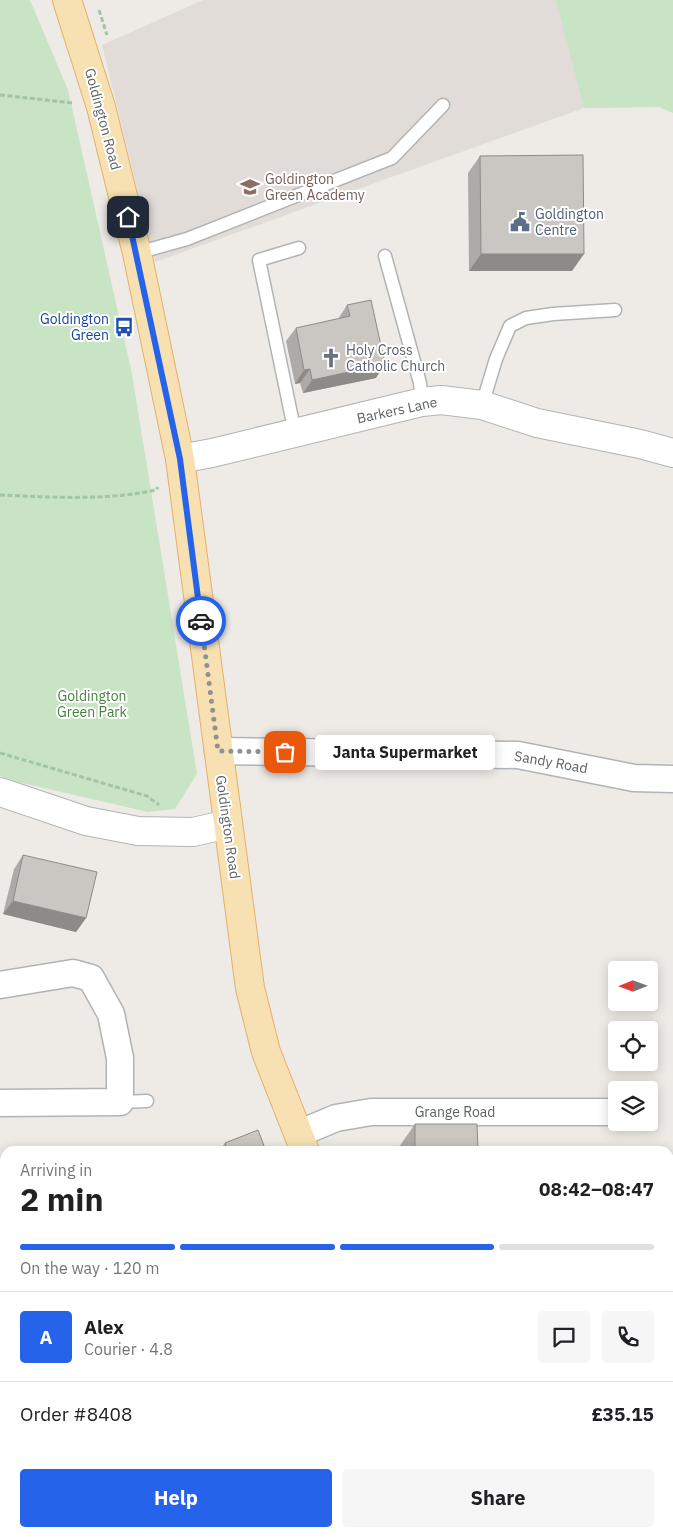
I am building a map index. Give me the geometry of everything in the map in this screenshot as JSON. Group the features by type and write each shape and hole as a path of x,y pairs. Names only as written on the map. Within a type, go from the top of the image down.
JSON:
{"main road":[{"name":"Goldington Road","path":"67,0 101,107 137,253 180,459 250,988 266,1052 302,1143"}],"street":[{"name":"Barkers Lane","path":"180,459 422,402 441,400 482,405 537,423 640,444 673,453"},
{"name":"Sandy Road","path":"218,751 518,755 634,778 673,780"},
{"path":"0,792 86,821 138,831 192,832 228,824"},
{"path":"0,985 73,973 91,978 111,1014 120,1058 120,1102 0,1103"},
{"name":"Grange Road","path":"302,1143 336,1118 371,1112 608,1112"}],"lane":[{"path":"137,253 187,239 392,158 444,105"},
{"path":"295,433 260,260 299,248"},
{"path":"384,256 420,384 422,402"},
{"path":"482,405 496,359 510,326 526,318 615,310"},
{"path":"120,1102 147,1102"}],"path":[{"path":"0,95 60,100 101,107"},
{"path":"0,495 91,498 133,495 156,490 180,459"}],"shaded area":[{"name":"Goldington Green Academy","path":"203,0 673,0 673,113 659,107 584,108 155,262 102,45"}],"green space":[{"name":"Goldington Green Park","path":"0,0 30,0 68,90 132,374 197,774 175,809 148,812 18,782 0,776"},
{"path":"556,0 673,0 673,113 659,107 584,108"}],"building":[{"name":"Goldington Centre","path":"583,155 584,254 481,254 480,156"},
{"name":"Holy Cross Catholic Church","path":"371,300 385,364 312,380 310,369 304,370 296,328 350,316 347,305"},
{"path":"23,855 97,872 86,918 13,901"},
{"path":"415,1124 477,1124 478,1146 415,1146"},
{"path":"258,1130 264,1146 226,1146 225,1143"}],"way so far":[{"path":"201,621 218,751 285,752"}],"place":[{"name":"Goldington Green Academy","path":"250,187"},
{"name":"Goldington Centre","path":"520,222"},
{"name":"Goldington Green","path":"124,327"},
{"name":"Holy Cross Catholic Church","path":"331,358"},
{"name":"Janta Supermarket","path":"285,752"}],"route":[{"path":"128,217 180,459 201,621"}]}
